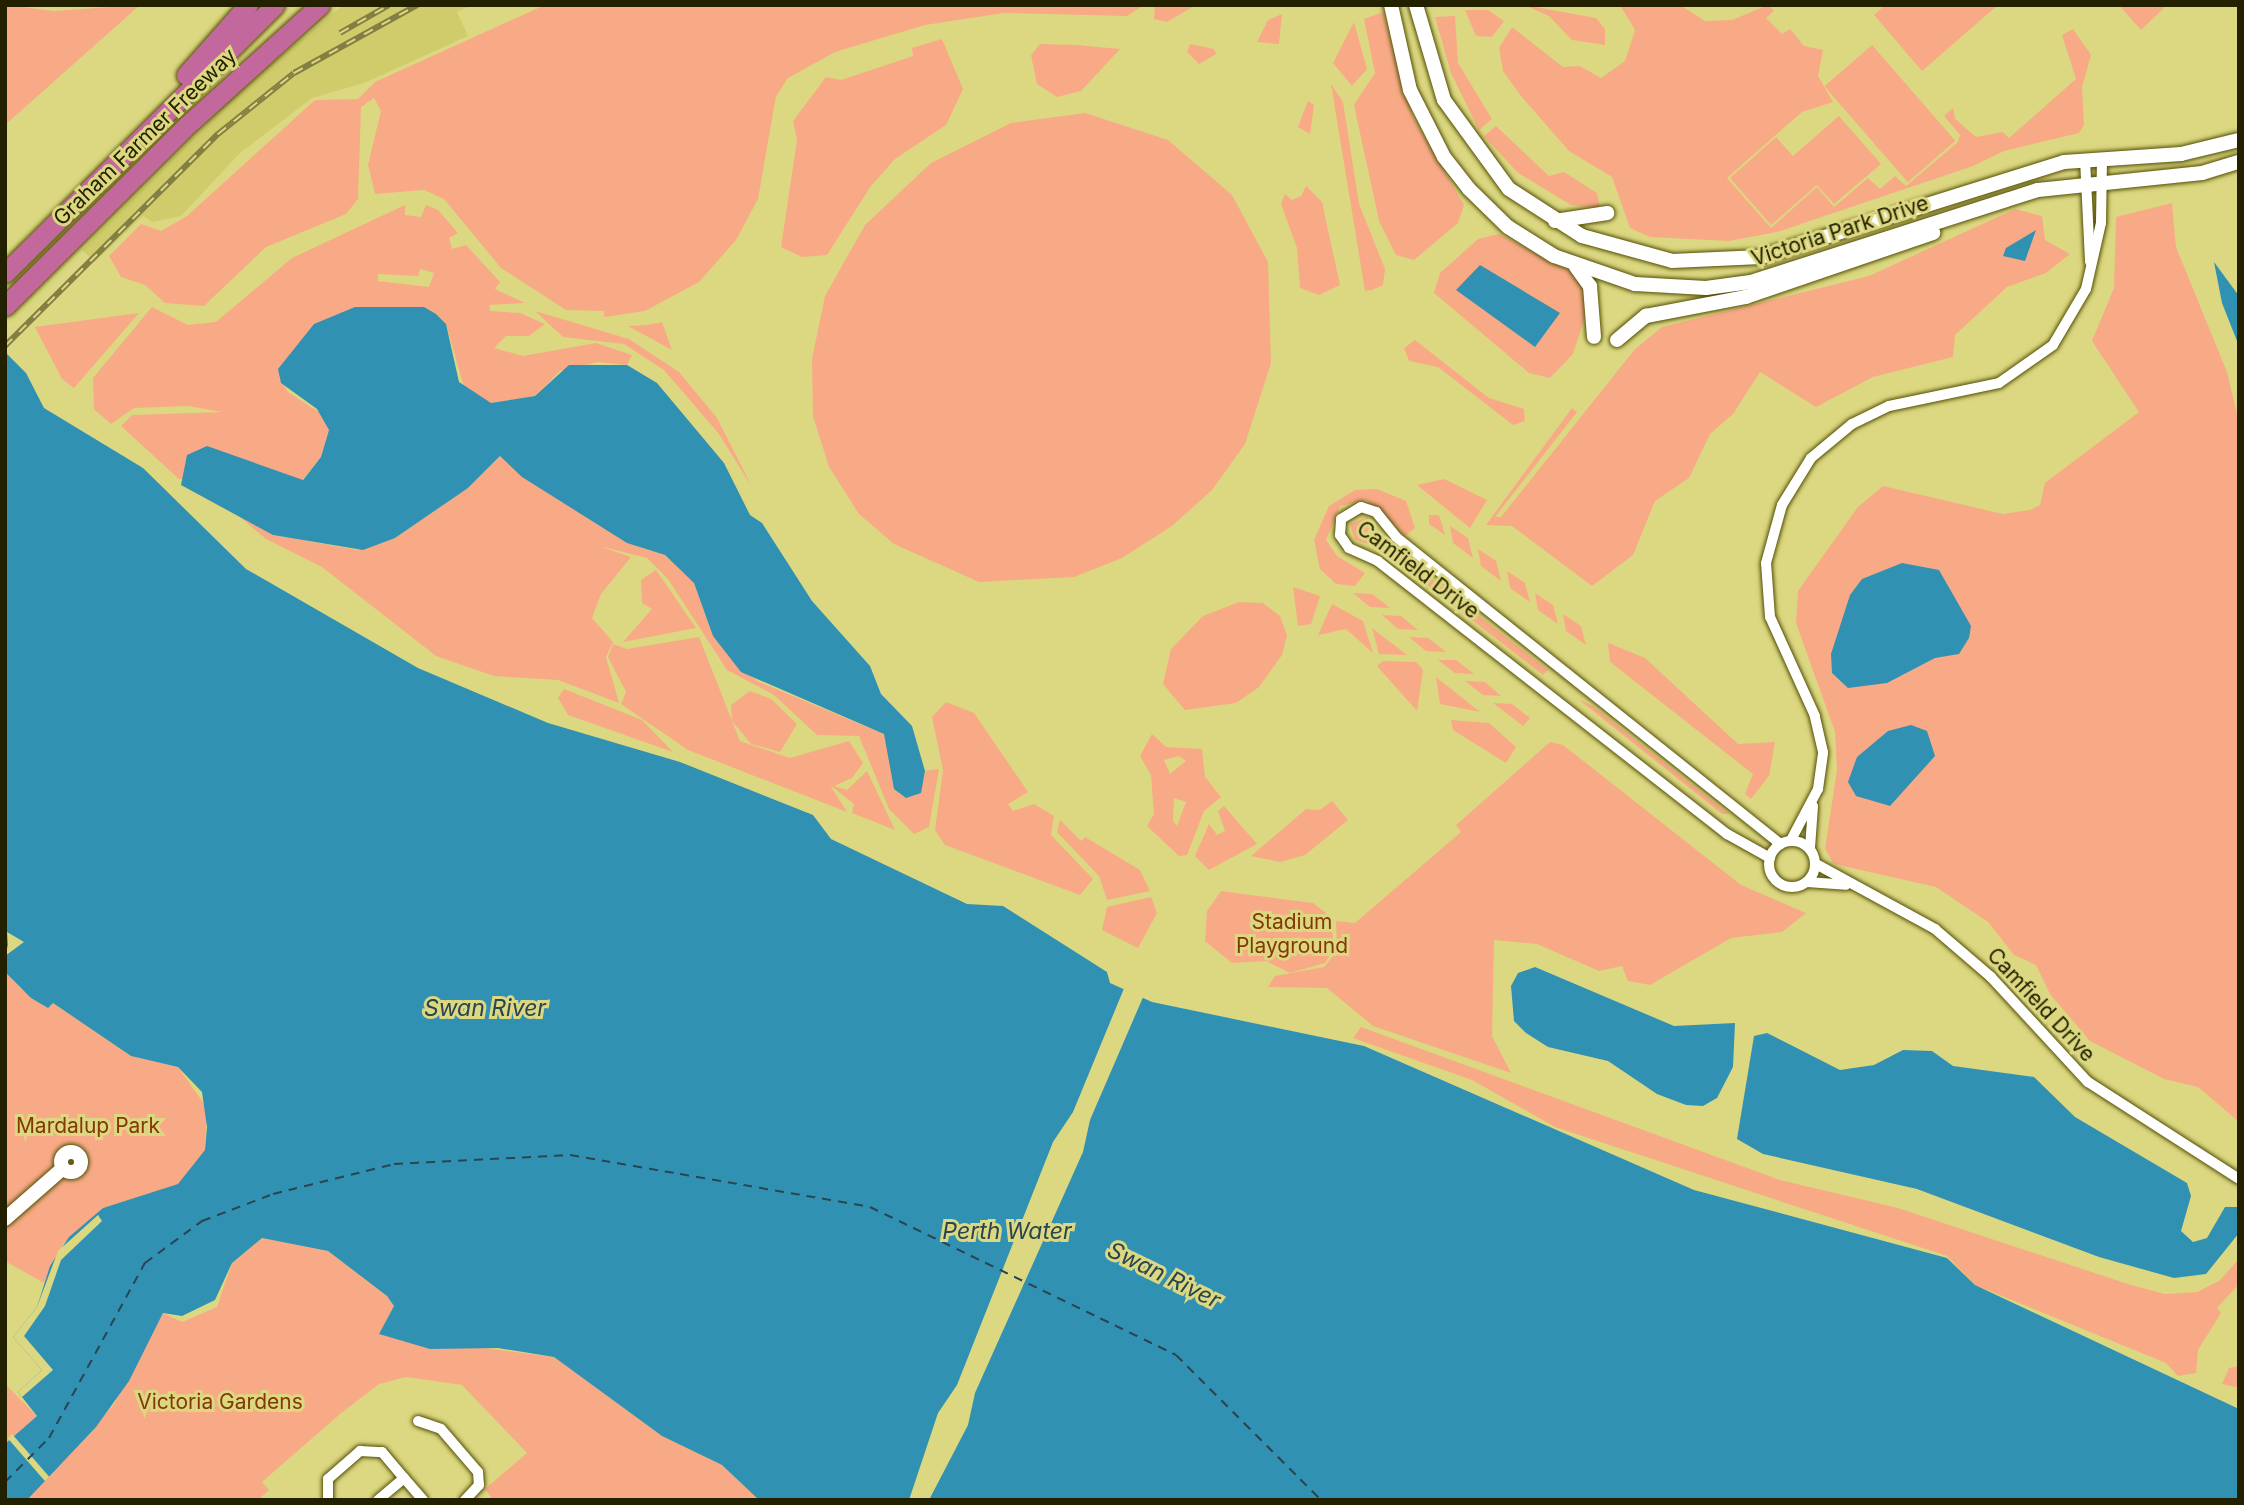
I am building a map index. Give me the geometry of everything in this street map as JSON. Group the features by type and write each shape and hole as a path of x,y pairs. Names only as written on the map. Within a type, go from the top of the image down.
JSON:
{"highway":[{"path":"55,222 248,5"},
{"name":"Graham Farmer Freeway","path":"5,273 275,5"},
{"name":"Graham Farmer Freeway","path":"5,306 72,239 320,5"}],"street":[{"name":"Victoria Park Drive","path":"1416,9 1432,71 1459,127 1509,189 1553,221 1627,253 1714,262 1761,257 2017,172 2085,159 2181,154 2239,139"},
{"name":"Victoria Park Drive","path":"1392,11 1410,90 1451,167 1508,227 1575,265 1660,287 1751,282 1991,204 2084,181 2202,173 2239,162"},
{"path":"1848,886 1816,864 1810,848 1813,804 1822,771 1820,734 1779,642 1766,583 1772,533 1793,483 1826,443 1870,414 1999,383 2037,361 2074,317 2091,268 2101,223 2102,158"},
{"path":"2085,159 2084,181 2091,268"},
{"path":"1617,340 1646,316 1758,293 1941,230 1991,204"},
{"path":"1553,221 1607,213"},
{"path":"1575,265 1590,286 1594,337"},
{"name":"Camfield Drive","path":"1770,858 1727,834 1378,561 1349,548 1340,535 1341,519 1361,507 1376,512 1396,537 1785,842"},
{"path":"1813,804 1770,858 1780,883 1807,882 1848,886"},
{"path":"1785,842 1810,848"},
{"path":"1807,882 1816,864"},
{"name":"Camfield Drive","path":"1848,886 1935,929 1988,974 2088,1082 2239,1179"},
{"path":"5,1219 63,1168"},
{"path":"418,1421 441,1429 478,1472 479,1485 465,1500"},
{"path":"328,1500 328,1479 360,1451 382,1452 423,1500"},
{"path":"379,1500 404,1478"}],"shaded area":[{"path":"343,5 472,5 457,12 468,36 364,83 312,98 240,153 181,216 153,222 143,216 95,262 82,250 241,89"}],"green space":[{"path":"5,5 54,11 140,5 5,125"},
{"path":"545,5 1144,5 1127,16 1004,13 925,25 835,52 788,78 776,96 758,199 736,240 699,282 645,311 604,317 604,311 566,310 501,268 444,199 424,190 375,194 368,165 381,111 374,98 361,107 358,199 346,214 266,247 204,306 165,303 145,285 121,277 109,256 141,224 161,231 187,216 315,100 358,99 375,82"},
{"path":"1155,5 1196,5 1167,22 1154,19"},
{"path":"1524,5 1596,18 1605,29 1605,45 1572,40 1549,16"},
{"path":"1620,5 1680,5 1705,21 1732,20 1768,5 1774,11 1766,18 1782,34 1790,29 1804,46 1823,50 1818,76 1833,102 1802,112 1727,178 1771,228 1817,187 1834,207 1868,178 1880,189 1895,176 1906,186 1958,142 1960,135 1944,116 1953,108 1955,119 1976,137 2003,132 2009,138 2076,79 2062,35 2073,29 2091,55 2082,87 2084,125 2079,133 2004,151 1973,166 1777,232 1729,241 1650,237 1630,228 1612,177 1569,151 1521,96 1503,71 1499,48 1512,27 1563,67 1580,66 1601,78 1625,61 1635,30"},
{"path":"1885,5 1998,5 1922,71 1874,15"},
{"path":"2119,5 2162,5 2164,8 2141,30"},
{"path":"1465,10 1488,10 1504,21 1492,37 1476,36"},
{"path":"1383,12 1413,117 1464,205 1458,223 1414,260 1396,255 1379,221 1354,105 1375,73 1364,19"},
{"path":"1282,14 1279,44 1257,42 1268,20"},
{"path":"1455,16 1458,63 1492,119 1479,130 1451,73 1435,17"},
{"path":"1354,22 1367,69 1352,86 1333,63"},
{"path":"942,39 963,89 946,125 895,159 871,186 827,255 802,257 781,247 797,140 793,121 826,77 841,80 913,56 912,48"},
{"path":"1040,44 1120,49 1081,91 1057,97 1037,84 1031,55"},
{"path":"1190,44 1214,49 1216,54 1199,64 1187,52"},
{"path":"1872,45 1955,141 1908,182 1824,86"},
{"path":"1331,84 1343,102 1359,204 1385,269 1383,285 1372,290 1365,291"},
{"path":"1308,101 1314,105 1310,134 1298,127"},
{"path":"1085,113 1168,140 1232,195 1268,262 1271,363 1245,444 1212,490 1172,526 1122,558 1074,577 979,582 894,544 859,514 829,467 813,416 812,359 825,296 865,225 931,163 1011,123"},
{"path":"1839,116 1881,164 1834,204 1817,185 1771,225 1730,178 1776,137 1793,156"},
{"path":"1496,126 1549,176 1564,172 1597,193 1600,208 1571,205 1518,173 1484,136"},
{"path":"1306,186 1322,202 1340,285 1319,295 1300,288 1297,248 1281,204 1285,194 1292,200 1301,196"},
{"path":"2172,203 2176,247 2227,372 2239,422 2239,1122 2198,1087 2164,1079 2090,1041 2050,994 2036,965 2014,955 1988,922 1936,887 1834,864 1825,849 1837,770 1835,732 1796,623 1798,591 1858,507 1883,486 2003,514 2030,510 2040,505 2045,483 2139,412 2092,341 2114,288 2116,217"},
{"path":"405,205 405,215 421,217 426,205 438,210 458,233 449,238 452,249 466,245 500,282 495,289 525,303 489,305 490,311 520,313 545,324 529,336 506,336 494,348 523,356 596,343 632,355 627,365 598,362 560,371 535,396 491,403 465,391 446,324 424,307 355,307 279,377 288,392 322,414 329,430 321,457 302,480 179,479 121,426 132,415 222,412 188,406 134,408 111,424 94,409 93,378 152,307 188,325 216,322 292,258","holes":["420,269 434,273 429,287 378,281 378,274 418,276"]},
{"path":"2015,209 2042,216 2045,240 2070,254 2046,273 2007,287 1955,335 1953,357 1873,377 1816,407 1760,372 1733,414 1710,434 1689,478 1655,501 1633,555 1592,586 1512,526 1486,525 1572,408 1577,412 1495,517 1501,517 1635,349 1662,327 1869,276"},
{"path":"1499,234 1572,272 1584,290 1586,314 1573,354 1550,378 1529,373 1434,293 1440,273 1478,239"},
{"path":"535,311 629,339 679,372 717,418 752,487 719,434 664,370 624,344 563,337"},
{"path":"139,313 74,388 62,379 35,327"},
{"path":"662,322 672,350 628,326 647,325"},
{"path":"1415,340 1489,398 1524,409 1525,421 1513,425 1438,367 1409,361 1404,348"},
{"path":"500,456 627,543 665,555 694,583 713,636 757,681 884,734 900,795 924,779 925,771 939,769 929,827 914,834 889,809 859,736 817,735 774,695 727,670 668,579 647,558 599,546 631,557 601,594 592,618 613,642 606,657 619,703 558,680 494,676 436,656 322,567 266,539 235,513 273,535 358,550 395,538 468,488"},
{"path":"1444,479 1487,500 1470,528 1417,485"},
{"path":"1377,489 1406,501 1415,528 1405,536 1366,500 1340,506 1326,540 1337,556 1365,573 1355,586 1336,584 1320,569 1314,540 1329,506 1355,490"},
{"path":"1429,515 1439,515 1445,535 1429,524"},
{"path":"1368,517 1383,541 1548,670 1543,675 1378,547 1355,540 1350,524"},
{"path":"1450,526 1468,538 1473,558 1453,543"},
{"path":"1478,549 1496,561 1501,581 1481,566"},
{"path":"656,570 696,628 623,642 652,609 642,603 641,580"},
{"path":"1507,571 1525,583 1530,602 1510,588"},
{"path":"1293,587 1320,596 1311,624 1298,626"},
{"path":"1353,593 1372,594 1390,608 1370,607"},
{"path":"1535,593 1553,605 1558,624 1538,610"},
{"path":"1239,602 1263,603 1280,616 1287,635 1282,655 1259,687 1236,703 1185,710 1163,684 1171,649 1203,616"},
{"path":"1332,604 1363,621 1373,653 1346,629 1318,635"},
{"path":"1563,614 1581,626 1586,645 1566,631"},
{"path":"1382,615 1401,616 1418,630 1398,629"},
{"path":"1372,628 1407,655 1379,654"},
{"path":"699,637 740,741 790,758 849,741 863,763 852,778 834,786 847,790 867,771 895,830 852,813 854,804 830,785 847,812 688,750 621,704 626,692 608,657 613,644 627,649"},
{"path":"1409,637 1428,638 1446,652 1426,651"},
{"path":"1608,643 1645,658 1738,744 1775,742 1769,776 1751,799 1745,794 1753,774 1610,662"},
{"path":"1438,660 1456,660 1474,674 1455,673"},
{"path":"1383,661 1416,662 1423,670 1417,711 1377,666"},
{"path":"1436,677 1480,712 1440,704"},
{"path":"1465,681 1485,682 1501,696 1483,695"},
{"path":"564,689 642,720 673,752 568,715 558,698"},
{"path":"750,691 771,699 797,724 780,752 751,744 732,721 731,705"},
{"path":"1578,699 1593,706 1729,814 1722,814"},
{"path":"946,702 974,713 1028,792 1008,804 1013,811 1034,804 1054,816 1051,835 1093,879 1080,895 945,845 935,830 943,770 932,717"},
{"path":"1493,703 1512,704 1530,718 1523,726"},
{"path":"1451,720 1489,723 1516,747 1506,763 1453,730"},
{"path":"1152,734 1166,747 1202,749 1205,777 1221,797 1204,811 1187,855 1179,856 1147,826 1154,814 1151,775 1140,756","holes":["1179,756 1186,761 1170,774 1164,760","1174,798 1186,802 1177,826 1173,821"]},
{"path":"1550,742 1563,745 1741,885 1806,913 1782,932 1731,938 1650,985 1628,981 1622,966 1599,971 1537,944 1494,940 1492,1036 1511,1073 1373,1026 1327,988 1268,987 1275,976 1324,967 1337,951 1336,921 1355,923 1461,832 1456,825"},
{"path":"1332,801 1348,820 1305,855 1280,862 1251,856 1306,809 1320,810"},
{"path":"1224,806 1257,844 1209,870 1195,856 1209,824 1217,835 1225,831 1218,811"},
{"path":"1060,820 1081,841 1085,837 1140,870 1150,891 1107,900 1099,876 1057,832"},
{"name":"Stadium Playground","path":"1221,891 1313,903 1331,917 1334,949 1325,963 1290,973 1266,961 1232,963 1205,941 1207,911"},
{"path":"1151,897 1157,913 1138,948 1102,930 1107,907"},
{"name":"Mardalup Park","path":"5,972 21,989 53,1003 131,1056 178,1067 207,1108 205,1150 194,1170 178,1185 103,1208 63,1244 44,1283 5,1261"},
{"path":"1361,1027 1780,1180 1898,1208 2131,1285 2165,1294 2197,1292 2219,1281 2239,1259 2239,1284 2217,1308 2221,1313 2198,1350 2196,1373 2178,1376 2166,1363 1975,1285 1947,1256 1555,1127 1472,1080 1353,1038"},
{"name":"Victoria Gardens","path":"262,1238 328,1251 387,1296 394,1306 380,1334 554,1357 662,1436 722,1465 759,1500 493,1500 485,1489 527,1453 462,1385 406,1377 379,1384 340,1414 262,1482 269,1490 258,1500 27,1500 114,1404 163,1313 182,1322 217,1307 232,1263"},
{"path":"2239,1366 2239,1388 2222,1384 2229,1368"},
{"path":"5,1384 37,1416 5,1444"}],"water":[{"path":"2036,230 2025,261 2003,256 2006,248"},
{"path":"2214,262 2239,296 2239,346 2222,303"},
{"path":"1480,265 1560,313 1535,347 1456,290"},
{"path":"355,307 424,307 436,314 446,324 459,382 491,403 535,396 569,365 627,365 657,383 724,463 750,515 762,523 812,601 870,666 881,694 912,726 925,771 921,793 906,798 894,789 884,734 741,672 713,636 694,583 665,555 627,543 522,477 500,456 468,488 395,538 363,550 273,535 181,485 187,455 207,446 303,480 321,457 329,430 317,409 281,383 278,369 314,324"},
{"path":"5,352 26,373 44,408 143,468 246,569 418,668 548,723 680,762 813,815 831,839 967,904 1003,906 1107,972 1110,983 1152,1002 1364,1046 1694,1190 1947,1258 1975,1285 2239,1409 2239,1500 759,1500 722,1465 662,1436 554,1357 498,1348 430,1349 379,1334 394,1306 387,1296 328,1251 262,1238 232,1263 215,1300 182,1316 163,1313 129,1381 96,1427 27,1500 5,1500 5,1444 37,1416 18,1392 42,1370 13,1337 37,1307 50,1266 69,1237 103,1208 178,1184 205,1150 207,1127 202,1092 178,1067 131,1056 53,1003 48,1008 31,998 5,972"},
{"path":"1902,563 1939,570 1971,626 1969,638 1959,654 1935,658 1887,683 1848,688 1832,673 1831,654 1850,595 1862,579"},
{"path":"1911,725 1927,731 1935,756 1890,806 1856,796 1848,782 1857,757 1888,731"},
{"path":"1535,967 1674,1026 1735,1023 1733,1067 1717,1098 1703,1106 1686,1105 1657,1094 1608,1061 1548,1047 1526,1033 1514,1021 1511,986 1518,973"},
{"path":"1767,1033 1840,1070 1874,1065 1903,1050 1932,1051 1953,1066 2034,1077 2075,1117 2187,1183 2191,1196 2181,1231 2193,1242 2207,1238 2225,1207 2239,1207 2239,1233 2206,1274 2174,1278 2099,1257 1917,1189 1763,1154 1737,1139 1754,1036"}],"pier":[{"path":"7,932 24,942 5,956 8,945"},
{"path":"1125,986 1144,995 1090,1120 1083,1152 975,1393 968,1425 929,1500 909,1500 938,1413 957,1385 1053,1142 1073,1112"},
{"path":"98,1215 102,1221 61,1260 45,1306 24,1336 53,1370 22,1397 18,1392 42,1370 13,1337 37,1307 58,1251"},
{"path":"12,1434 49,1477 45,1481 7,1438"}],"ferry route":[{"path":"5,1482 49,1438 145,1263 202,1221 273,1194 394,1164 570,1155 870,1207 1176,1355 1321,1500"}],"railway":[{"path":"340,33 389,5"},
{"path":"5,346 218,134 294,73 417,5"}],"water label":[{"name":"Swan River","path":"485,1008"},
{"name":"Perth Water","path":"1007,1231"},
{"name":"Swan River","path":"1164,1275"}]}
